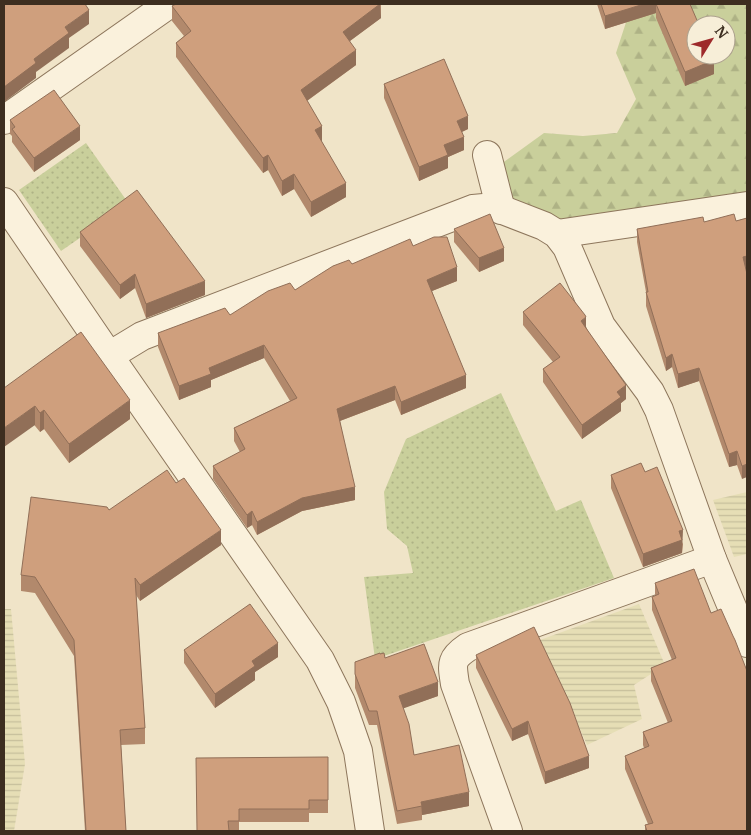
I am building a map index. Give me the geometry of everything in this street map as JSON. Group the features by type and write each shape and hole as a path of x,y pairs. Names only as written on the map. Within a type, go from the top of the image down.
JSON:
{"street":[{"path":"4,120 169,4"},
{"path":"487,155 501,210"},
{"path":"4,202 320,660 341,702 358,751 370,831"},
{"path":"557,234 747,206"},
{"path":"109,356 142,336 473,209 495,208 544,226 557,234 567,247 601,326 650,392 659,410 712,559 747,643"},
{"path":"508,831 455,684 452,665 458,654 468,647 712,559"}],"shaded area":[{"path":"747,492 747,554 734,557 713,500"},
{"path":"639,604 665,665 634,685 642,719 587,745 540,640"},
{"path":"4,609 11,609 25,764 14,831 4,831"}],"green space":[{"path":"632,4 747,4 747,196 559,226 506,204 497,167 544,133 583,136 617,133 636,99 616,53"},
{"path":"86,143 129,204 61,251 19,190"},
{"path":"501,393 556,511 581,500 614,578 375,659 364,577 413,573 407,546 387,529 384,492 406,439"}],"building":[{"path":"4,4 85,4 89,10 65,27 69,33 34,59 36,63 4,87"},
{"path":"176,4 380,4 343,32 356,50 301,90 322,126 315,130 346,183 311,202 294,174 282,181 268,155 263,158 176,43 191,31 172,6"},
{"path":"601,4 644,4 605,16"},
{"path":"656,4 690,4 695,15 686,15 686,65 702,65 685,72"},
{"path":"444,59 468,116 457,121 464,137 444,145 448,155 419,167 384,84"},
{"path":"54,90 80,126 34,158 12,129 15,127 10,120"},
{"path":"137,190 205,281 146,304 135,274 120,285 80,232"},
{"path":"490,214 504,248 479,258 454,229"},
{"path":"734,214 736,221 747,218 747,256 743,257 747,274 747,464 742,466 737,451 729,454 699,368 678,374 672,354 666,358 646,292 648,292 637,229 703,217 704,222"},
{"path":"434,237 447,237 457,267 427,280 466,375 401,402 395,386 337,409 355,487 302,498 257,522 252,511 247,515 213,466 245,449 234,428 297,398 264,345 209,368 211,374 179,386 158,333 225,308 230,315 268,291 290,283 295,290 333,266 349,260 352,264 410,239 413,246"},
{"path":"560,283 585,315 586,317 581,321 626,385 617,392 621,397 582,425 543,369 560,357 523,312"},
{"path":"81,332 130,400 69,444 44,410 40,413 35,406 4,428 4,388"},
{"path":"641,463 645,472 657,467 683,530 679,531 682,540 643,554 611,475"},
{"path":"167,470 176,483 184,478 221,530 140,585 135,578 145,728 120,730 126,831 86,831 74,640 35,577 21,575 31,497 107,507 109,510"},
{"path":"694,569 711,613 721,609 747,671 747,831 647,831 645,825 653,823 625,756 649,746 643,732 672,721 651,668 676,658 652,597 659,594 655,583"},
{"path":"250,604 278,643 252,661 255,666 215,694 184,650"},
{"path":"534,627 570,703 589,756 545,772 528,721 512,729 476,655"},
{"path":"424,644 438,682 399,696 409,724 414,755 459,745 469,792 421,802 422,806 397,811 377,711 369,711 355,674 355,662 380,653 384,653 385,658"},
{"path":"328,757 328,800 309,800 309,809 239,809 239,821 228,821 229,831 197,831 196,758"}]}
